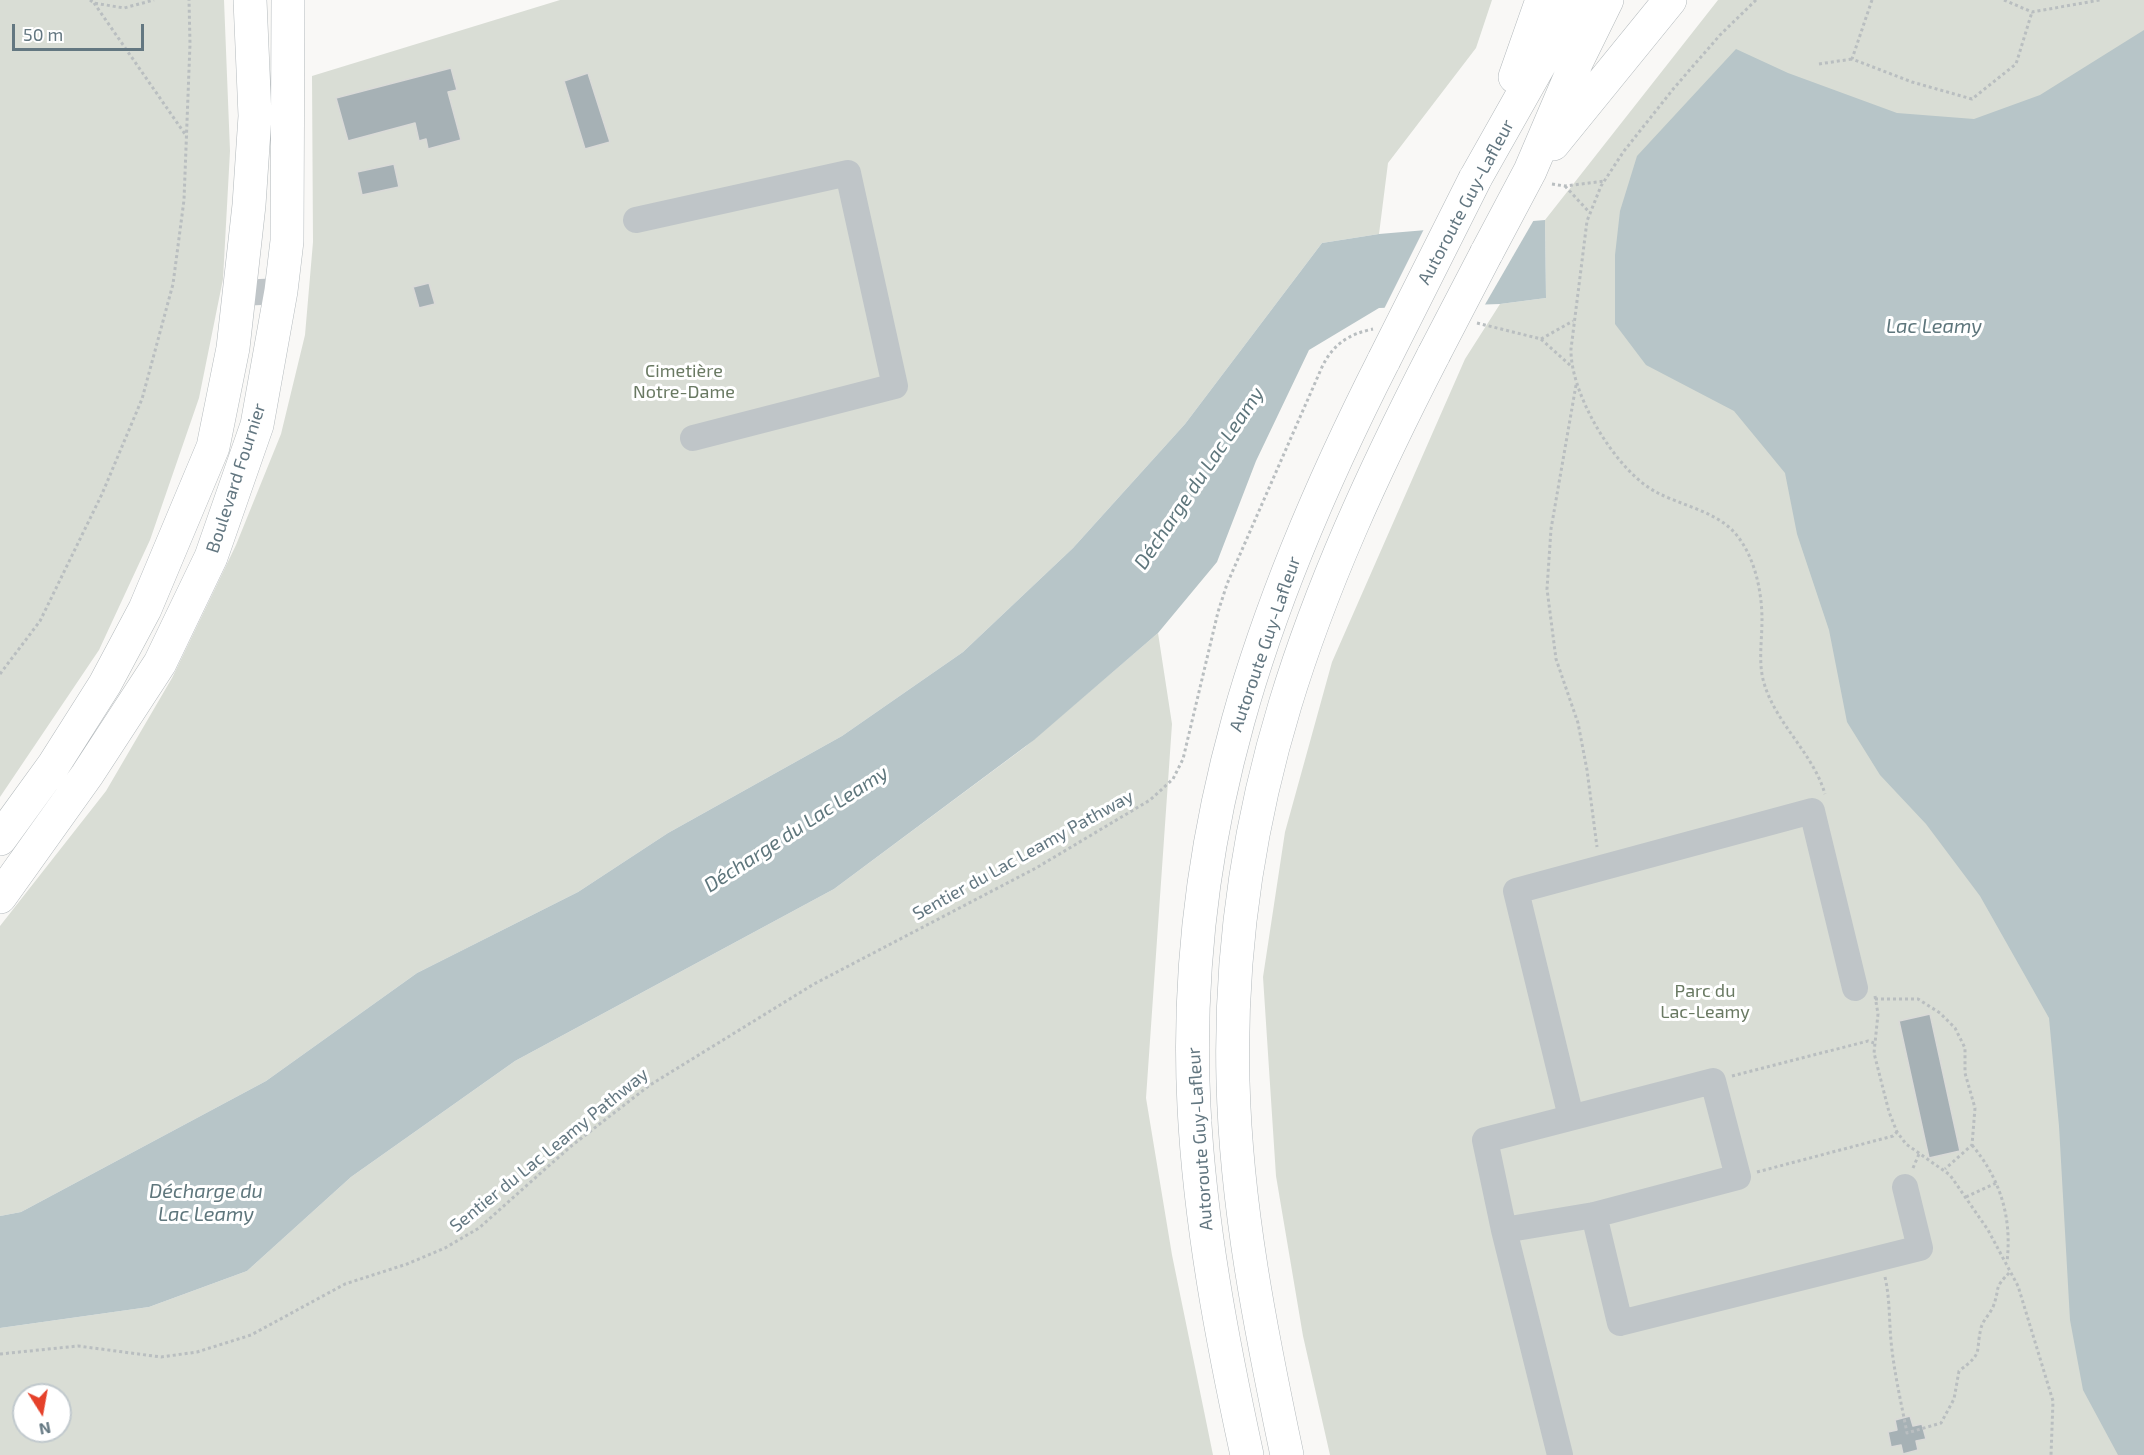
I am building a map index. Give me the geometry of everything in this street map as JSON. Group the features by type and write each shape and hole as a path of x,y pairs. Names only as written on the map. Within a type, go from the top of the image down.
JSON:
{"main road":[{"name":"Boulevard Fournier","path":"0,839 53,766 105,684 145,609 213,447 240,293 255,116 250,0"},
{"name":"Boulevard Fournier","path":"0,897 87,775 160,663 211,557 257,425 281,291 287,241 288,0"},
{"path":"1475,179 1542,0"},
{"name":"Autoroute Guy-Lafleur","path":"1247,1455 1211,1270 1197,1145 1193,1042 1201,902 1222,780 1255,660 1317,504 1384,360 1475,179 1576,0"},
{"name":"Autoroute Guy-Lafleur","path":"1287,1455 1255,1294 1236,1143 1233,1022 1241,903 1251,838 1267,766 1294,669 1348,531 1434,354 1541,177 1577,61 1607,0"},
{"path":"1541,177 1670,0"}],"lane":[{"path":"636,220 848,173 895,386 693,438"},
{"path":"240,293 281,291"},
{"path":"1571,1117 1516,891 1812,811 1855,988"},
{"path":"1504,1230 1594,1215 1738,1177 1713,1081 1485,1140 1504,1230 1560,1455"},
{"path":"1594,1215 1620,1323 1920,1248 1905,1187"}],"path":[{"path":"92,2 124,8 154,0"},
{"path":"0,674 40,621 49,604 102,494 142,399 173,284 184,200 190,44 189,0"},
{"path":"1470,321 1541,339 1571,366 1574,321 1590,213 1605,181 1624,151 1674,88 1720,35 1756,0"},
{"path":"1852,59 1872,0"},
{"path":"2004,0 2032,12 2100,0"},
{"path":"92,2 187,137"},
{"path":"1819,64 1852,59 1912,82 1972,99 2016,64 2032,12"},
{"path":"1541,177 1565,186 1590,213"},
{"path":"1565,186 1605,181"},
{"path":"1541,339 1574,321"},
{"name":"Sentier du Lac Leamy Pathway","path":"0,1354 72,1346 161,1357 197,1352 251,1335 345,1284 445,1248 479,1228 570,1147 650,1085 800,992 1026,873 1156,796 1168,785 1180,767 1227,584 1327,357 1338,344 1353,335 1382,327"},
{"path":"1576,383 1551,529 1547,589 1556,659 1578,723 1587,770 1594,837 1602,867"},
{"path":"1855,988 1876,1000 1918,999 1940,1013 1955,1028 1965,1048 1965,1073 1975,1108 1972,1145 1945,1170"},
{"path":"1713,1081 1868,1041 1874,1043"},
{"path":"1738,1177 1893,1136 1897,1131"},
{"path":"1972,1145 1989,1166 2007,1211 2010,1236 2007,1262"},
{"path":"1966,1197 1996,1183"},
{"path":"1880,1258 1889,1294 1891,1341 1907,1433 1941,1424 1954,1399 1959,1371 1974,1360 1980,1350 1982,1327 1994,1306 1997,1285 2012,1270"}],"green space":[{"path":"0,0 224,0 230,151 223,279 199,398 150,540 99,650 0,797"},
{"name":"Cimetière Notre-Dame","path":"560,0 1492,0 1476,48 1388,163 1379,234 1322,243 1185,424 1073,548 963,652 842,736 668,833 578,892 417,973 266,1081 21,1212 0,1216 0,926 106,791 172,678 236,545 281,434 305,335 313,242 312,76"},
{"name":"Parc du Lac-Leamy","path":"1718,0 2144,0 2144,1455 1330,1455 1303,1336 1276,1176 1263,977 1285,832 1332,662 1465,359 1500,304 1546,298 1545,220"},
{"path":"1158,633 1172,724 1146,1098 1172,1255 1213,1455 0,1455 0,1328 149,1307 247,1271 351,1177 515,1061 834,889 1025,747"}],"water":[{"name":"Lac Leamy","path":"2144,30 2144,1455 2118,1455 2083,1390 2070,1320 2059,1126 2049,1018 1980,896 1926,824 1880,775 1847,722 1829,630 1797,534 1785,473 1734,411 1646,365 1615,324 1615,255 1620,211 1637,156 1736,49 1788,73 1897,113 1974,119 2040,95"},
{"name":"Décharge du Lac Leamy","path":"1545,220 1546,298 1500,304 1379,308 1309,350 1256,461 1217,562 1158,633 1034,740 834,889 515,1061 351,1177 247,1271 149,1307 0,1328 0,1216 21,1212 266,1081 417,973 578,892 668,833 842,736 963,652 1073,548 1185,424 1322,243 1379,234"}],"pier":[{"path":"1535,218 1483,308 1383,311 1425,227"}],"building":[{"path":"451,68 457,90 448,92 461,140 428,149 426,139 419,141 415,123 348,141 336,98"},
{"path":"588,73 610,142 585,149 564,81"},
{"path":"394,164 399,187 362,195 357,172"},
{"path":"429,283 435,304 419,308 413,287"},
{"path":"1930,1014 1960,1151 1929,1158 1899,1021"},
{"path":"1910,1416 1913,1426 1922,1424 1926,1439 1916,1441 1918,1450 1903,1454 1901,1445 1891,1447 1888,1432 1897,1430 1895,1420"}]}
